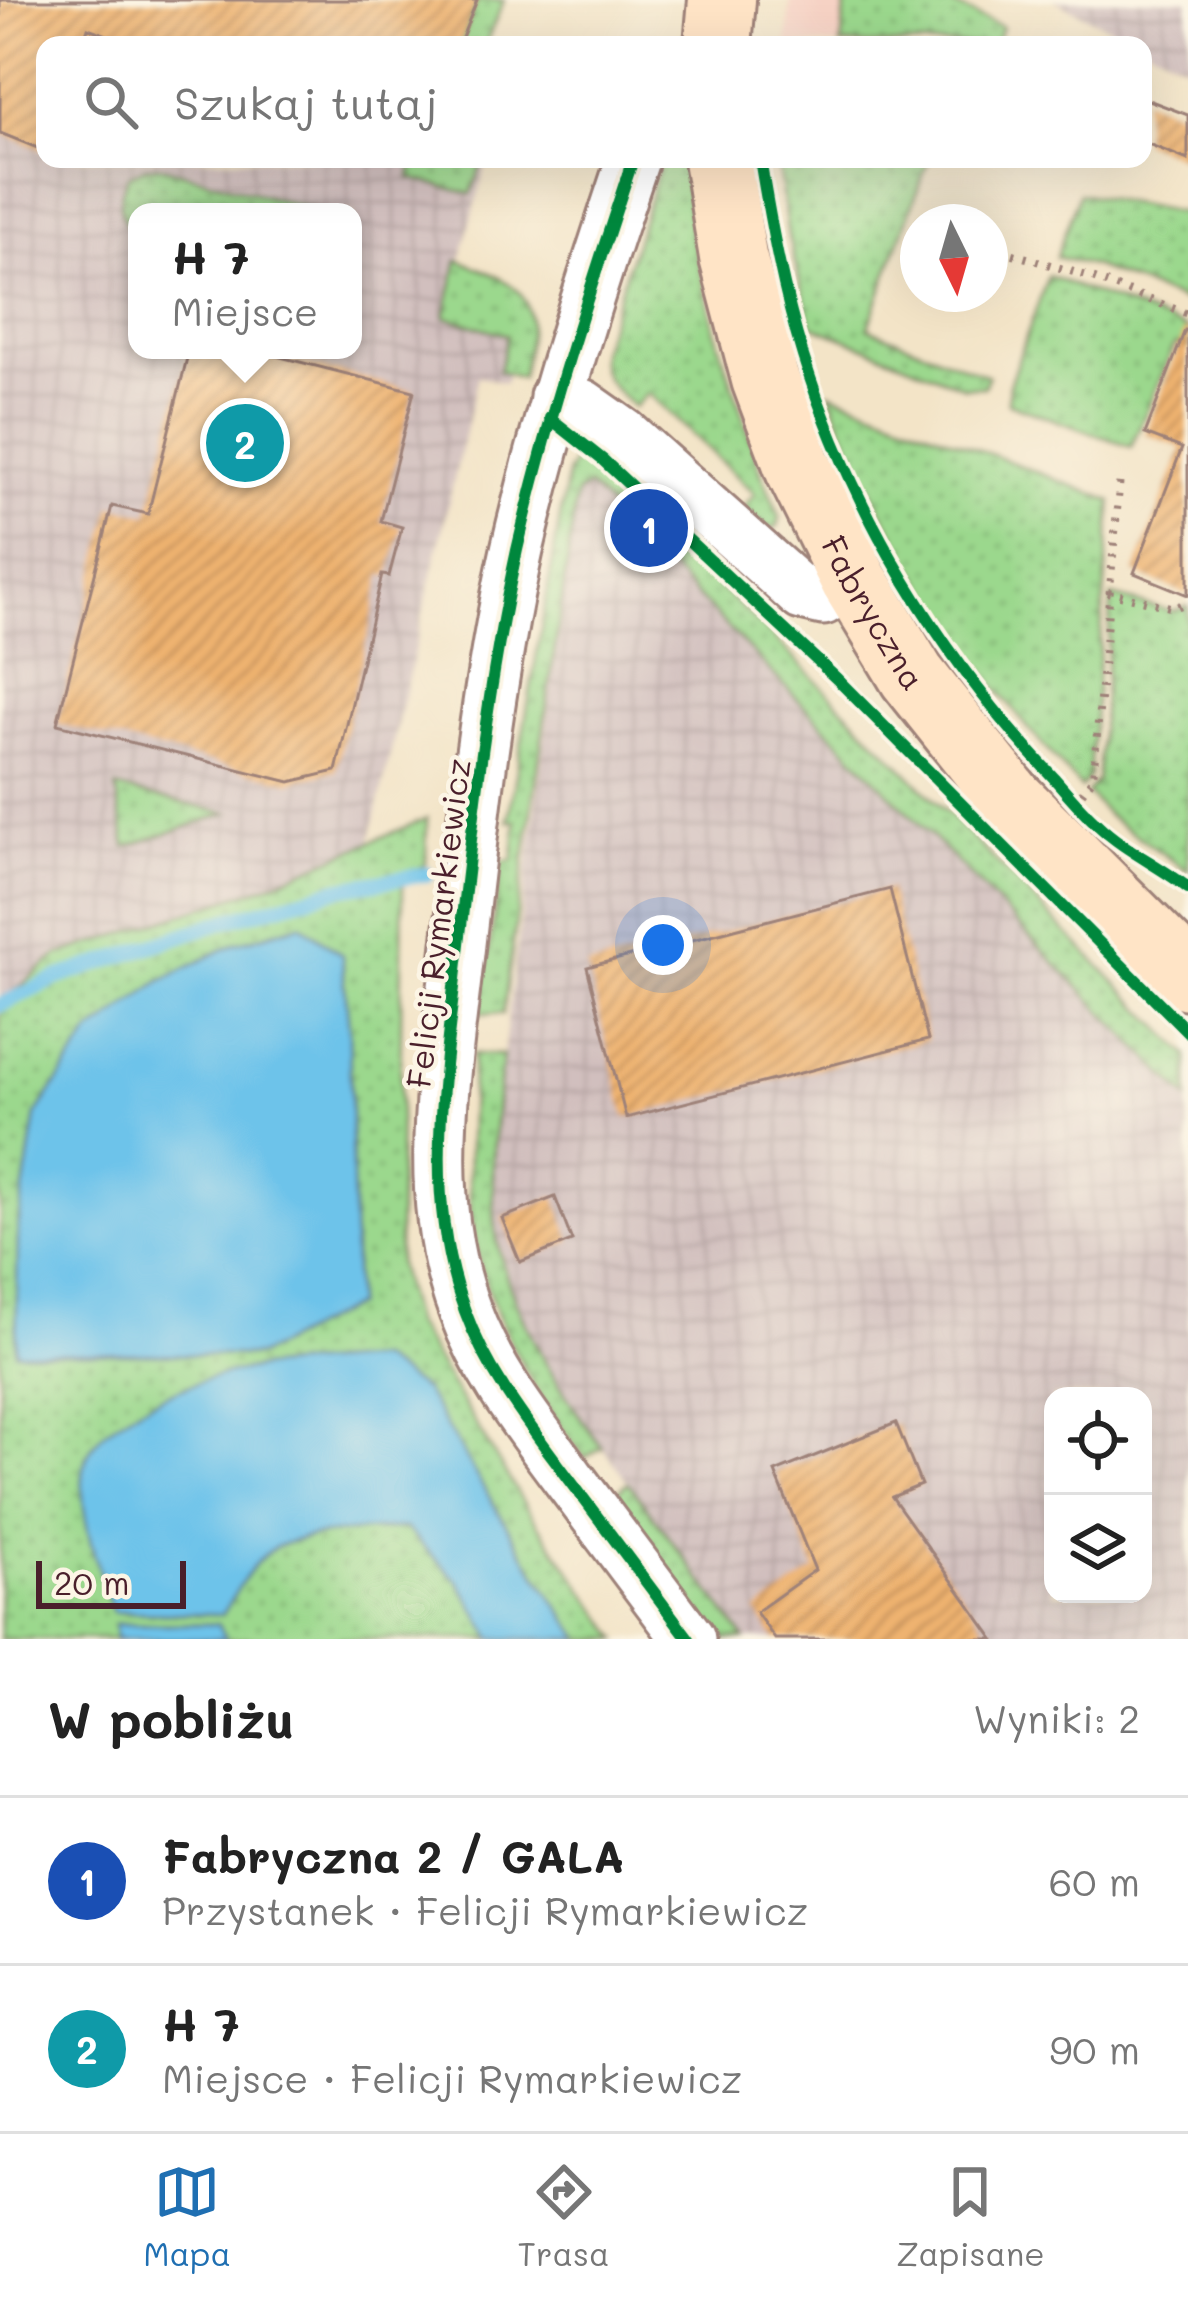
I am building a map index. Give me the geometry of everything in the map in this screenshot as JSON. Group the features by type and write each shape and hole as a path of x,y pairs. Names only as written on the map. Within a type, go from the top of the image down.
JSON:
{"street":[{"path":"719,36 722,0"},
{"name":"Felicji Rymarkiewicz","path":"630,168 556,397 517,553 479,783 446,1063 440,1203 464,1310 502,1387 689,1639"},
{"name":"Fabryczna","path":"718,168 733,257 765,379 798,467 854,580 912,676 1011,800 1188,976"},
{"path":"556,397 582,405 623,434 802,594 823,599 854,580"}],"path":[{"path":"1008,252 1087,275 1188,314"},
{"path":"1086,812 1077,796 1094,778 1120,477"},
{"path":"1108,592 1174,608 1188,602"}],"shaded area":[{"path":"0,0 480,0 469,36 36,36 36,168 486,168 446,315 517,335 505,383 478,376 368,850 0,1004"},
{"path":"790,0 846,0 842,36 788,36"},
{"path":"1054,0 1188,0 1188,66 1152,48 1152,36 1127,36"},
{"path":"588,486 1188,1084 1188,1639 745,1639 571,1405 515,1304 495,1226 493,1130 577,493"}],"green space":[{"path":"478,0 504,0 489,36 463,36"},
{"path":"846,0 941,0 1002,27 998,36 842,36"},
{"path":"144,168 165,168 291,203 128,203 128,226 120,207 128,176"},
{"path":"413,168 481,168 471,194 410,178"},
{"path":"659,168 684,168 691,232 718,340 780,517 778,526 764,527 743,508 755,494 648,393 634,407 610,383 600,352"},
{"path":"778,168 926,168 913,204 900,204 900,239 868,328 988,376 984,387 964,387 811,325 788,237"},
{"path":"1079,193 1188,214 1188,303 1056,257"},
{"path":"458,260 502,279 524,300 529,331 521,378 499,371 507,335 445,317"},
{"path":"1048,276 1188,329 1188,348 1175,344 1131,447 1008,403 1009,385"},
{"path":"829,392 1112,501 1089,777 1081,788 1004,698 935,602 876,500"},
{"path":"578,455 641,514 629,527 588,486 577,493 503,1014 480,1013 502,862 513,860 516,821 508,821 568,471"},
{"path":"665,537 768,632 1188,1055 1188,1099 652,550"},
{"path":"1112,596 1174,612 1188,606 1188,871 1109,817 1087,793 1097,780"},
{"path":"116,788 228,813 126,847"},
{"path":"427,818 426,864 403,880 398,1264 413,1322 528,1510 619,1639 0,1639 0,1004 56,956 266,886"},
{"path":"473,1054 503,1055 493,1159 499,1251 534,1340 602,1447 585,1458 517,1354 480,1266 470,1192"},
{"path":"628,1482 745,1639 718,1639 610,1498"}],"water":[{"path":"301,924 342,955 349,1027 355,1305 258,1356 16,1352 18,1227 36,1115 90,1034 159,982 234,944"},
{"path":"378,1359 424,1390 581,1639 493,1639 458,1581 405,1528 333,1534 279,1546 254,1566 223,1614 113,1612 89,1537 83,1496 86,1460 110,1428 152,1401 222,1375 274,1366"},
{"path":"115,1624 217,1624 226,1639 116,1639"}],"building":[{"path":"0,0 477,0 463,36 110,36 88,28 85,36 36,36 36,147 0,133"},
{"path":"1152,101 1188,115 1188,160 1152,146"},
{"path":"1185,330 1188,595 1134,573 1182,448 1145,434"},
{"path":"187,359 288,359 414,391 381,521 402,527 389,576 382,575 336,771 290,782 57,724 112,506 148,514"},
{"path":"890,889 928,1040 626,1118 587,967"},
{"path":"555,1197 572,1241 520,1262 502,1218"},
{"path":"896,1423 921,1485 892,1497 994,1639 775,1639 756,1612 815,1570 775,1472"}],"waterway":[{"path":"0,1005 58,978 224,921 340,888 427,874"}],"cycle path":[{"path":"630,168 556,402 507,600 482,750 447,1043 440,1178 452,1267 485,1356 525,1419 689,1639"},
{"path":"762,168 789,307 823,414 874,527 905,581 974,684 1075,802 1119,842 1188,888"},
{"path":"550,418 603,460 837,679 1188,1032"}],"place":[{"name":"H 7","path":"245,443"},
{"name":"Fabryczna 2 / GALA","path":"649,528"}]}
